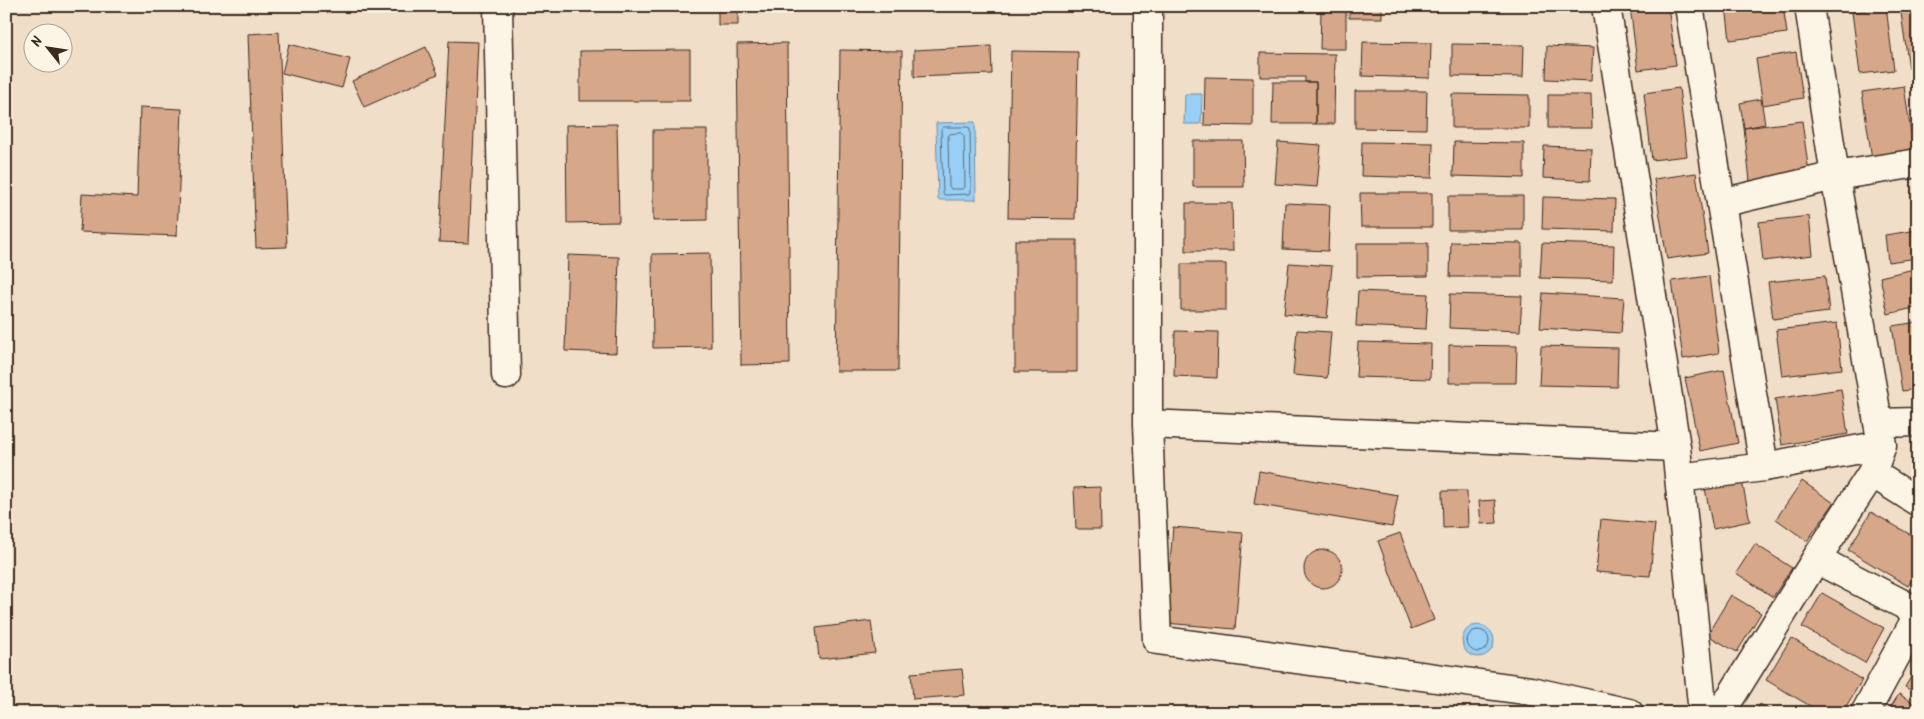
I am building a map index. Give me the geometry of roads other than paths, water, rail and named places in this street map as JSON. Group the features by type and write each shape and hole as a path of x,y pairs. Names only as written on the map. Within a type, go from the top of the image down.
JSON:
{"street":[{"path":"498,6 506,375"},
{"path":"1148,6 1148,424 1156,640 1531,691 1629,713"},
{"path":"1606,6 1676,447 1702,713"},
{"path":"1689,6 1764,467"},
{"path":"1715,713 1722,711 1816,559 1872,473 1880,434 1835,176 1809,6"},
{"path":"1721,203 1835,176 1918,163"},
{"path":"1679,478 1764,467 1918,422"},
{"path":"1148,424 1676,447"},
{"path":"1872,473 1918,502"},
{"path":"1816,559 1918,614 1865,713"}],"water":[{"path":"1185,94 1202,94 1201,124 1184,124"},
{"path":"975,122 976,200 938,200 936,123"},
{"path":"1478,625 1489,630 1494,641 1489,652 1478,657 1467,652 1462,641 1467,630"}]}
